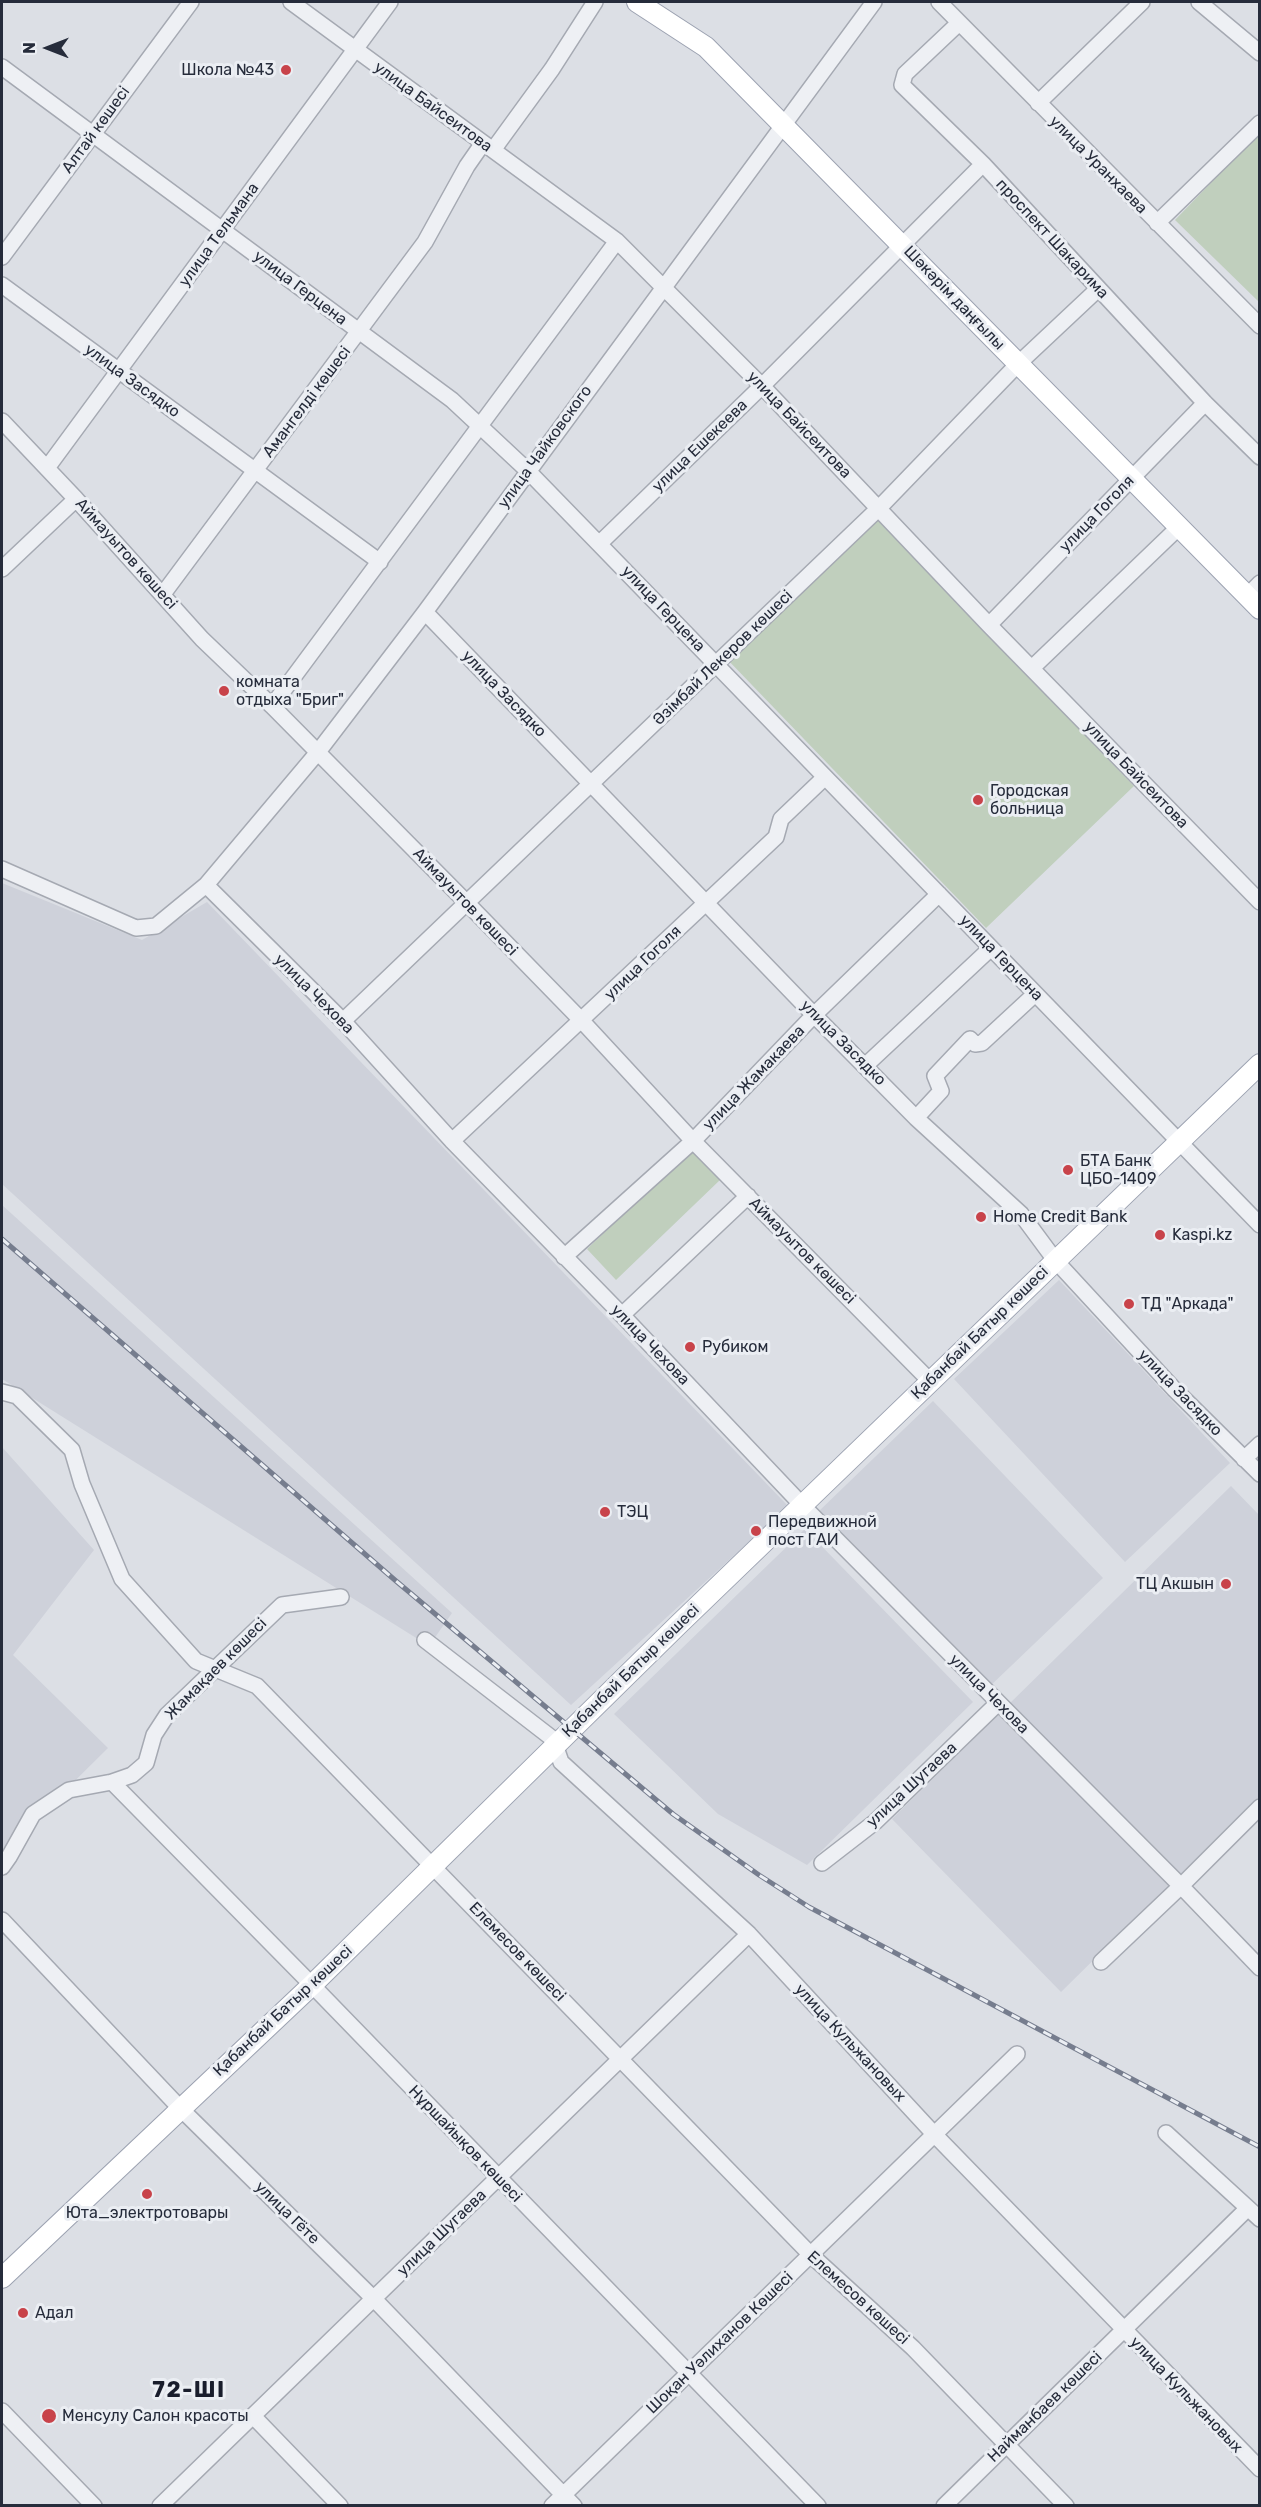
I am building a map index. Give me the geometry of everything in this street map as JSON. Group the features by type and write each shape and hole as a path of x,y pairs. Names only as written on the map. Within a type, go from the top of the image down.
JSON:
{"main road":[{"name":"Шәкәрім даңғылы","path":"637,2 706,46 1131,480 1255,596"},
{"name":"Қабанбай Батыр көшесі","path":"2,2278 312,1985 802,1505 1260,1064"}],"street":[{"name":"Алтай көшесі","path":"2,257 191,2"},
{"name":"улица Байсеитова","path":"291,2 617,241 762,386 989,625 1260,902"},
{"name":"улица Тельмана","path":"48,468 390,2"},
{"name":"Амангелді көшесі","path":"162,594 425,242 467,166 488,147 552,69 596,2"},
{"name":"улица Чайковского","path":"206,885 318,753 425,612 874,2"},
{"name":"улица Уранхаева","path":"939,2 1260,326"},
{"path":"1038,104 1142,2"},
{"path":"1199,2 1260,53"},
{"name":"проспект Шакарима","path":"959,23 905,74 902,85 983,164 1205,403 1260,457"},
{"name":"улица Герцена","path":"2,67 92,136 452,400 528,471 1260,1225"},
{"path":"1157,223 1260,123"},
{"name":"улица Ешекеева","path":"599,544 762,386 983,164"},
{"path":"272,706 617,241"},
{"name":"улица Засядко","path":"2,285 380,562"},
{"name":"Әзімбай Лекеров көшесі","path":"343,1021 879,508 1017,365 1098,289"},
{"name":"улица Гоголя","path":"989,625 1205,403"},
{"name":"Аймауытов көшесі","path":"2,421 48,468 202,639 272,706 466,902 582,1021 693,1141 930,1381"},
{"path":"2,569 76,499"},
{"path":"1032,668 1179,527"},
{"name":"улица Засядко","path":"425,612 814,1015 916,1118 1021,1214 1055,1260 1174,1389 1260,1474"},
{"name":"улица Гоголя","path":"452,1141 776,837 781,819 824,778"},
{"path":"2,869 136,928 156,926 206,885"},
{"name":"улица Чехова","path":"206,885 343,1021 452,1141 622,1315 802,1505 1260,1968"},
{"name":"улица Жамакаева","path":"564,1257 693,1141 814,1015 939,894"},
{"path":"866,1065 991,948"},
{"path":"916,1118 941,1091 935,1076 970,1039 975,1044 982,1043 1035,994"},
{"path":"622,1315 748,1196"},
{"name":"Елемесов көшесі","path":"2,1392 17,1396 72,1450 82,1484 122,1579 196,1661 257,1686 811,2255 913,2348 1066,2505"},
{"path":"1244,1459 1260,1444"},
{"name":"Жамақаев көшесі","path":"2,1867 33,1814 69,1790 112,1782 132,1775 146,1763 154,1735 167,1715 282,1605 341,1597"},
{"name":"улица Кульжановых","path":"425,1640 553,1739 561,1762 749,1934 934,2134 1260,2469"},
{"name":"улица Шугаева","path":"822,1863 875,1822 998,1703"},
{"name":"Нұршайықов көшесі","path":"112,1782 818,2505"},
{"path":"1101,1962 1260,1807"},
{"name":"улица Гёте","path":"2,1920 180,2108 374,2299 563,2502"},
{"name":"улица Шугаева","path":"160,2505 749,1934"},
{"name":"Шоқан Уәлиханов Көшесі","path":"563,2502 688,2373 1017,2054"},
{"path":"1166,2133 1260,2218"},
{"name":"Найманбаев көшесі","path":"944,2505 1248,2208"},
{"path":"2,2411 94,2505"},
{"path":"253,2416 340,2505"}],"shaded area":[{"path":"2,883 142,940 207,902 788,1506 571,1705 2,1184"},
{"path":"2,1205 452,1613 429,1646 2,1379"},
{"path":"1059,1280 1230,1463 1125,1562 954,1379"},
{"path":"933,1401 1103,1578 987,1689 818,1512"},
{"path":"2,1447 94,1550 13,1655 108,1748 2,1853"},
{"path":"1231,1486 1259,1515 1259,1797 1061,1992 892,1819"},
{"path":"805,1529 973,1702 807,1865 718,1814 614,1714"}],"green space":[{"path":"1259,133 1259,302 1175,220"},
{"path":"872,514 1134,786 986,928 725,657"},
{"path":"691,1150 720,1180 616,1280 587,1249"}],"railway":[{"path":"2,1239 396,1581 673,1814 759,1875 809,1907 1260,2147"}],"place":[{"name":"Школа №43","path":"286,70"},
{"name":"комната отдыха \"Бриг\"","path":"224,691"},
{"name":"Городская больница","path":"978,800"},
{"name":"БТА Банк ЦБО-1409","path":"1068,1170"},
{"name":"Home Credit Bank","path":"981,1217"},
{"name":"Kaspi.kz","path":"1160,1235"},
{"name":"ТД \"Аркада\"","path":"1129,1304"},
{"name":"Рубиком","path":"690,1347"},
{"name":"ТЭЦ","path":"605,1512"},
{"name":"Передвижной пост ГАИ","path":"756,1531"},
{"name":"ТЦ Акшын","path":"1226,1584"},
{"name":"Юта_электротовары","path":"147,2194"},
{"name":"Адал","path":"23,2313"},
{"name":"Менсулу Салон красоты","path":"49,2416"}],"district":[{"name":"72-ШІ","path":"189,2391"}]}
